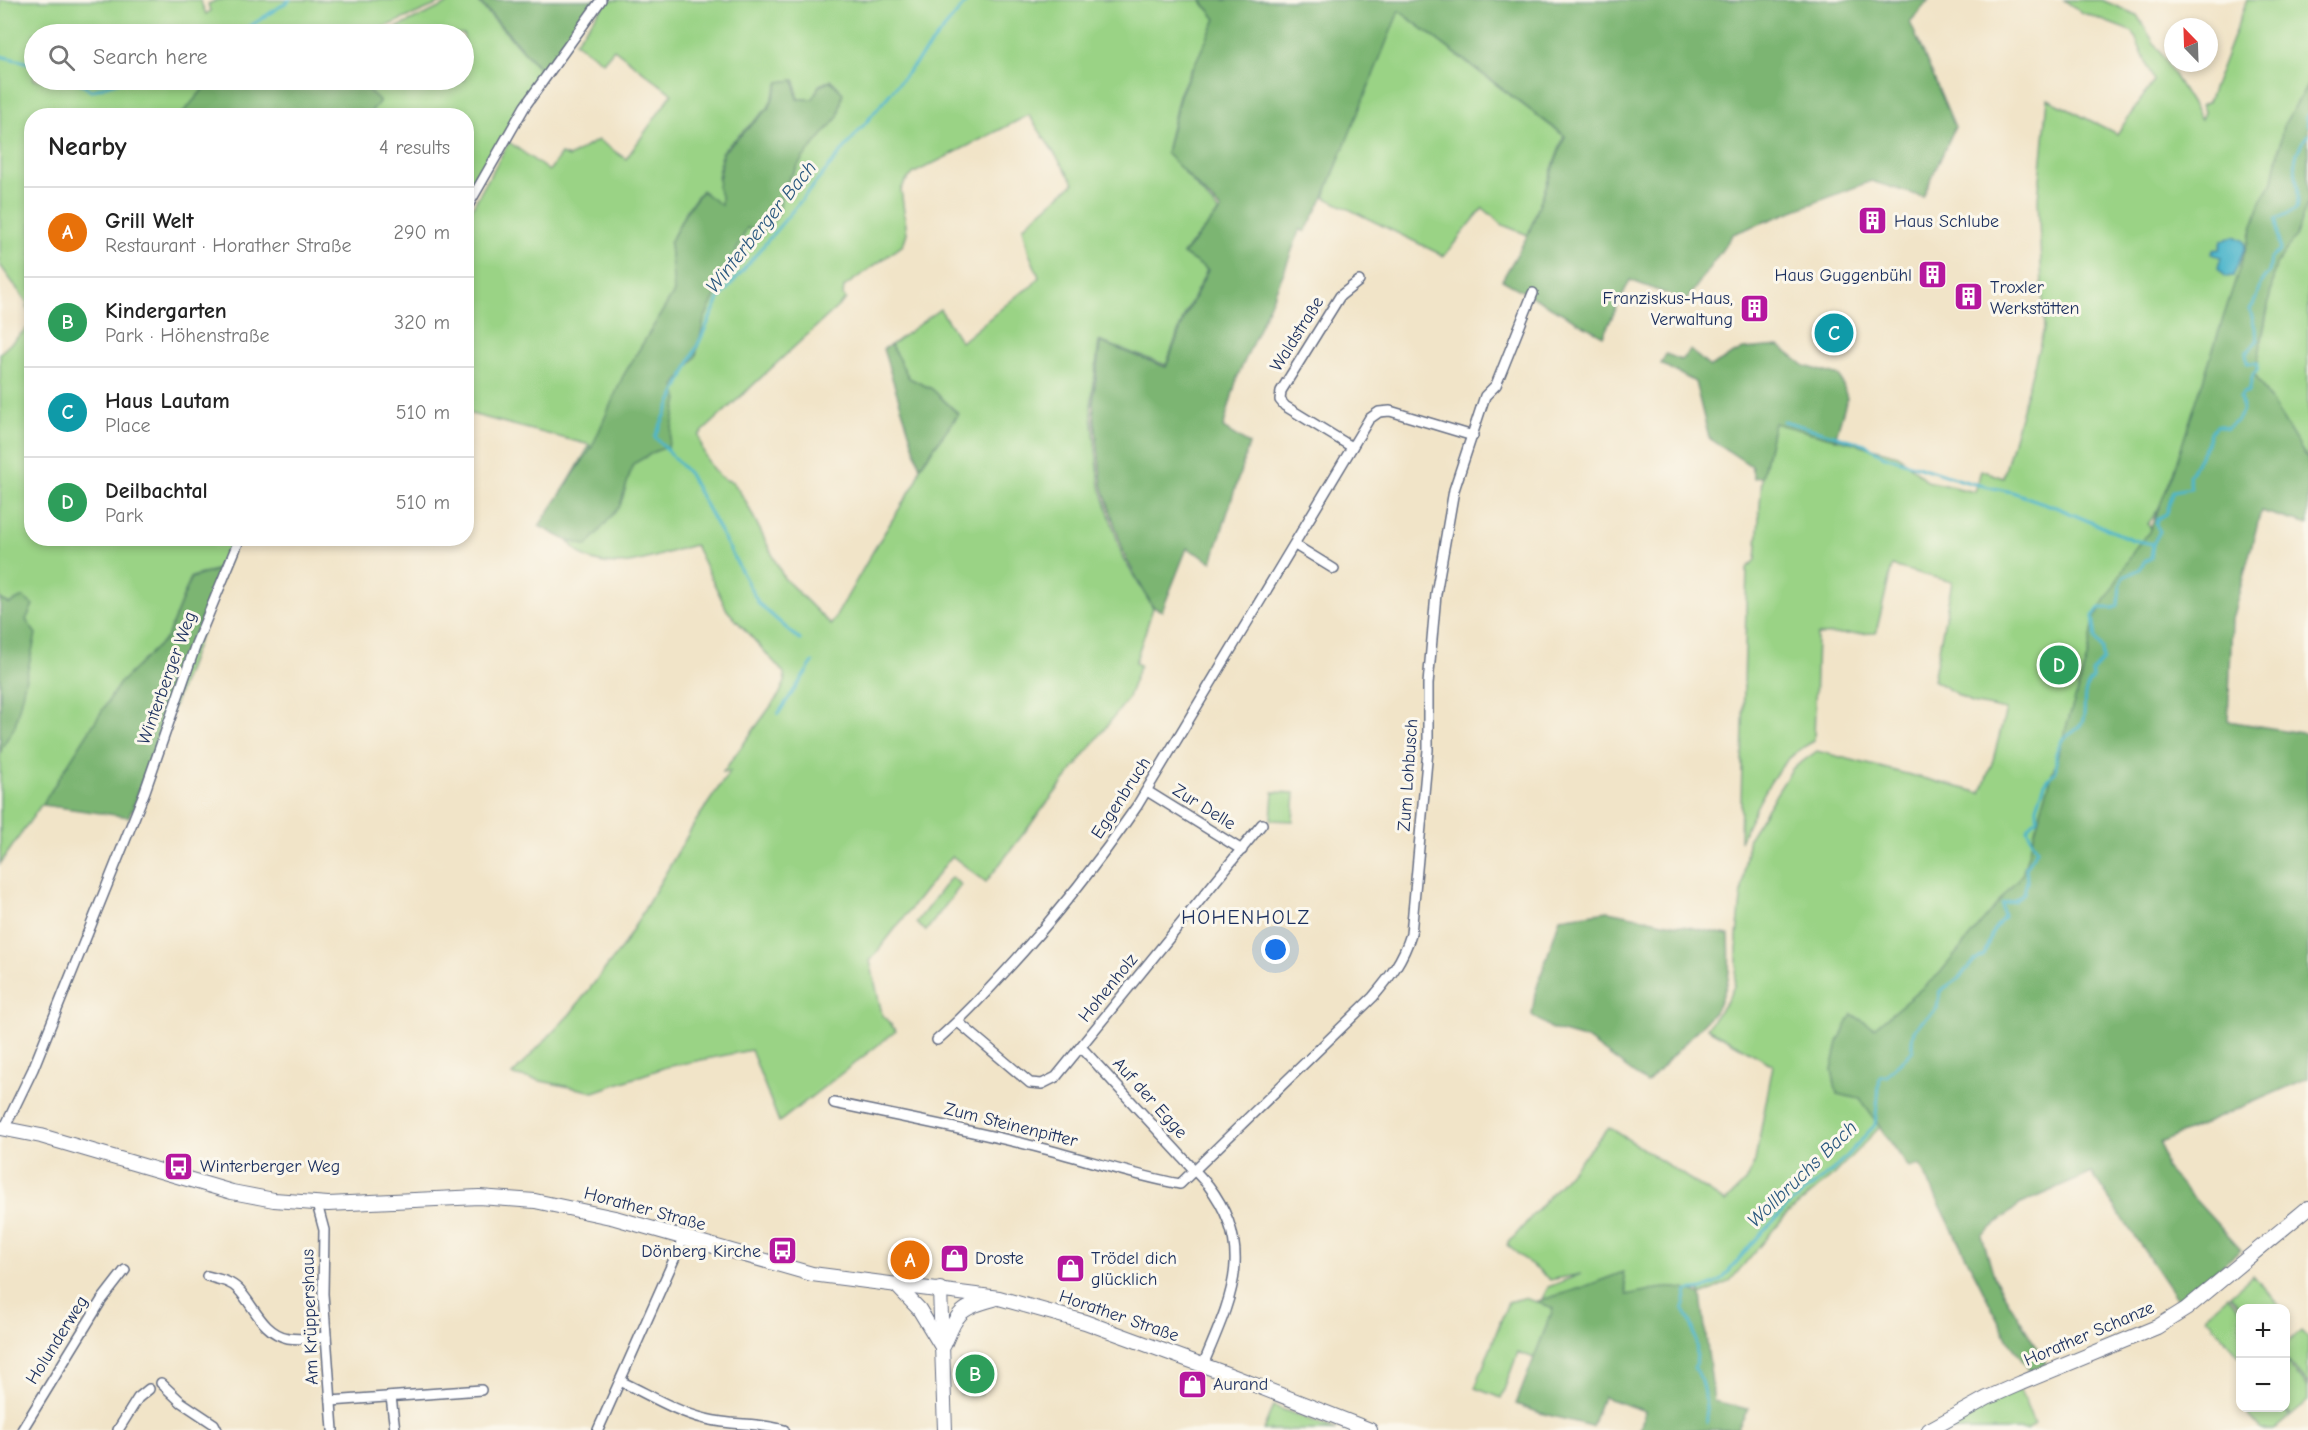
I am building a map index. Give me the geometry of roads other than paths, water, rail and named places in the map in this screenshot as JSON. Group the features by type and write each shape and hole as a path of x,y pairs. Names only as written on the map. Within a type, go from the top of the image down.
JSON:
{"main road":[{"name":"Horather Straße","path":"2,1128 40,1136 232,1192 274,1200 317,1204 478,1197 536,1201 615,1218 812,1274 999,1298 1063,1314 1370,1430"},
{"name":"Horather Schanze","path":"1929,1430 2004,1390 2157,1327 2186,1309 2308,1208"},
{"path":"896,1285 920,1309 943,1349"},
{"path":"940,1289 945,1430"},
{"path":"943,1349 954,1321 969,1306 999,1298"}],"street":[{"path":"474,194 525,106 601,0"},
{"name":"Waldstraße","path":"1352,447 1285,406 1280,400 1281,391 1340,296 1359,281"},
{"name":"Zum Lohbusch","path":"1180,1184 1373,997 1391,976 1405,953 1411,934 1428,750 1430,712 1428,684 1436,594 1454,490 1485,396 1496,385 1533,293"},
{"name":"Eggenbruch","path":"937,1040 958,1022 1063,907 1102,856 1147,791 1369,419 1379,412 1390,411 1473,435"},
{"path":"1295,545 1334,569"},
{"name":"Winterberger Weg","path":"2,1128 33,1069 140,802 196,644 237,546"},
{"name":"Zur Delle","path":"1147,791 1242,850"},
{"name":"Hohenholz","path":"958,1022 1030,1083 1042,1084 1056,1077 1262,824"},
{"name":"Auf der Egge","path":"1081,1047 1208,1185 1230,1224 1236,1268 1234,1283 1226,1310 1203,1365"},
{"name":"Zum Steinenpitter","path":"834,1103 1037,1147 1180,1184"},
{"name":"Am Krüppershaus","path":"317,1204 324,1230 323,1294 333,1430"},
{"path":"598,1430 684,1237"},
{"name":"Holunderweg","path":"22,1430 101,1301 125,1270"},
{"path":"207,1276 230,1283 238,1289 264,1324 275,1334 289,1338 326,1337"},
{"path":"620,1381 685,1413 704,1419 727,1424 771,1425 784,1430"},
{"path":"161,1383 181,1402 214,1424 217,1430"},
{"path":"118,1430 138,1398 149,1389"},
{"path":"331,1401 481,1390"},
{"path":"391,1397 395,1430"}],"water":[{"path":"2234,236 2244,241 2245,247 2233,276 2226,277 2218,268 2221,257 2212,254 2213,250 2220,249 2222,241"}],"waterway":[{"path":"253,24 290,0"},
{"name":"Winterberger Bach","path":"800,640 759,604 689,474 655,437 719,299 968,0"},
{"path":"0,56 24,62"},
{"path":"90,90 94,90"},
{"name":"Wollbruchs Bach","path":"2308,114 2306,118 2308,125"},
{"name":"Wollbruchs Bach","path":"1707,1423 1702,1385 1694,1368 1697,1358 1695,1338 1692,1325 1683,1308 1687,1291 1703,1289 1721,1281 1752,1243 1790,1204 1835,1168 1875,1125 1880,1077 1887,1076 1913,1050 1915,1030 1937,1008 1940,991 1959,978 1972,963 1984,955 1993,931 2004,917 2002,904 2014,901 2024,893 2027,881 2026,866 2037,850 2027,829 2037,818 2037,807 2045,783 2056,771 2056,753 2063,738 2081,724 2084,717 2087,687 2093,679 2092,672 2103,660 2102,649 2096,639 2093,616 2099,608 2114,608 2118,605 2120,586 2124,577 2140,569 2144,562 2151,558 2153,544 2160,531 2156,525 2157,519 2167,513 2173,491 2191,488 2189,476 2207,444 2210,432 2218,425 2227,428 2237,420 2243,410 2240,397 2249,391 2258,363 2247,363 2246,353 2258,340 2250,309 2262,281 2269,273 2271,258 2280,251 2276,219 2297,209 2298,189 2295,163 2301,145 2308,135"},
{"path":"1783,421 1865,444 1882,455 1970,483 2012,492 2058,508 2133,540 2153,544"},
{"name":"Winterberger Bach","path":"778,714 813,662"}],"place":[{"name":"Haus Schlube","path":"1873,221"},
{"name":"Haus Guggenbühl","path":"1933,275"},
{"name":"Troxler Werkstätten","path":"1969,297"},
{"name":"Franziskus-Haus, Verwaltung","path":"1754,308"},
{"name":"Haus Lautam","path":"1834,333"},
{"name":"Deilbachtal","path":"2059,665"},
{"name":"Winterberger Weg","path":"179,1166"},
{"name":"Dönberg Kirche","path":"782,1251"},
{"name":"Droste","path":"954,1258"},
{"name":"Grill Welt","path":"910,1260"},
{"name":"Trödel dich glücklich","path":"1070,1268"},
{"name":"Kindergarten","path":"975,1374"},
{"name":"Aurand","path":"1192,1384"}],"district":[{"name":"HOHENHOLZ","path":"1246,917"}]}
